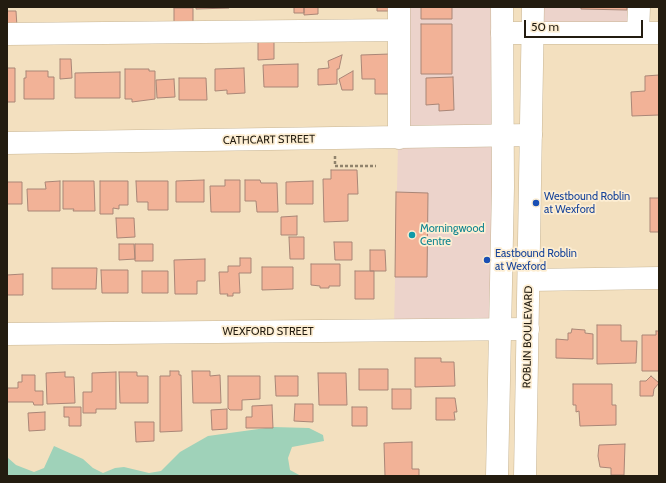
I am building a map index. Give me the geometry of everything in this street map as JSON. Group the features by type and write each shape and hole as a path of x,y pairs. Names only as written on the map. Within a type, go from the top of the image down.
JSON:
{"street":[{"path":"399,7 399,138"},
{"path":"497,476 503,136 502,7"},
{"name":"ROBLIN BOULEVARD","path":"525,476 530,280 533,7"},
{"path":"502,33 649,33 639,7"},
{"path":"7,34 399,30"},
{"name":"CATHCART STREET","path":"7,143 531,135"},
{"path":"530,280 659,278"},
{"name":"WEXFORD STREET","path":"7,334 528,329"}],"path":[{"path":"334,139 335,166 376,166"}],"shaded area":[{"path":"401,7 500,7 495,324 394,326"},
{"path":"537,7 636,7 635,29 537,29"}],"green space":[{"path":"273,427 309,428 323,435 324,441 292,447 288,458 290,470 301,476 7,476 7,457 16,465 34,472 44,468 54,446 83,459 93,468 103,473 115,468 124,467 149,473 161,471 180,452 208,436"}],"building":[{"path":"196,7 229,7 229,8 196,9"},
{"path":"294,7 304,7 304,13 294,13"},
{"path":"304,7 318,7 318,14 304,15"},
{"path":"377,7 394,7 394,11 377,11"},
{"path":"421,7 452,7 452,19 421,19"},
{"path":"581,7 627,7 627,10 581,9"},
{"path":"174,8 193,8 193,27 174,27"},
{"path":"7,11 16,11 17,27 7,28"},
{"path":"421,24 452,24 452,74 421,74"},
{"path":"258,41 274,41 274,59 258,60"},
{"path":"390,54 394,94 375,94 375,79 362,79 361,55"},
{"path":"342,55 339,69 337,69 337,84 318,85 318,69 329,68 328,61"},
{"path":"60,59 71,59 72,78 60,79"},
{"path":"298,64 298,87 264,87 263,65"},
{"path":"7,68 15,68 15,102 7,102"},
{"path":"244,68 245,93 227,94 227,90 215,91 215,69"},
{"path":"125,69 149,69 149,71 155,71 155,99 132,102 132,99 125,99"},
{"path":"26,71 48,71 48,77 54,77 54,99 24,99 24,78 26,78"},
{"path":"353,71 353,90 342,90 339,79"},
{"path":"120,72 120,98 75,98 75,73"},
{"path":"659,75 659,115 632,116 631,92 645,91 645,76"},
{"path":"453,77 454,110 439,111 439,104 426,105 426,78"},
{"path":"179,78 206,78 207,100 179,100"},
{"path":"174,79 175,97 157,98 156,80"},
{"path":"331,170 357,170 358,194 348,194 348,221 324,222 323,179 331,179"},
{"path":"204,180 204,202 176,202 176,181"},
{"path":"225,180 240,180 240,212 211,212 210,186 225,186"},
{"path":"245,180 260,180 261,183 277,183 278,212 257,212 256,201 245,201"},
{"path":"60,181 60,211 28,211 27,189 46,189 45,182"},
{"path":"63,181 94,181 95,211 73,211 74,209 63,209"},
{"path":"100,181 128,181 128,205 119,205 119,209 113,208 113,214 100,214"},
{"path":"136,181 168,181 168,210 148,210 148,202 137,202"},
{"path":"313,181 313,204 286,204 286,182"},
{"path":"7,182 22,182 22,204 7,204"},
{"name":"Morningwood Centre","path":"396,192 428,193 427,277 395,277"},
{"path":"650,198 659,198 659,232 650,232"},
{"path":"297,216 297,235 281,235 281,217"},
{"path":"116,218 134,218 135,237 117,238"},
{"path":"289,237 304,237 304,259 290,259"},
{"path":"334,242 352,242 352,260 335,260"},
{"path":"119,244 134,244 135,259 119,260"},
{"path":"135,244 153,244 153,261 135,261"},
{"path":"370,250 385,250 386,271 370,271"},
{"path":"240,258 251,258 251,273 239,273 240,293 233,293 233,296 227,296 228,294 220,294 219,272 228,272 228,266 240,266"},
{"path":"205,259 205,281 197,281 197,294 175,294 174,260"},
{"path":"311,264 340,264 340,286 320,288 320,286 311,285"},
{"path":"262,267 293,267 293,289 262,290"},
{"path":"52,268 97,268 96,289 52,289"},
{"path":"101,270 128,270 128,293 102,293"},
{"path":"142,271 168,271 168,293 142,293"},
{"path":"355,271 374,271 374,299 355,299"},
{"path":"23,274 23,295 7,295 7,275"},
{"path":"597,325 621,325 621,341 637,341 636,363 597,364"},
{"path":"572,329 585,330 585,333 593,334 593,359 556,358 556,339 568,340 568,333 571,333"},
{"path":"656,331 659,331 659,371 642,371 642,335 656,335"},
{"path":"415,358 441,358 441,362 454,362 455,386 415,387"},
{"path":"359,369 388,369 388,390 359,390"},
{"path":"170,371 179,371 179,375 181,375 182,431 160,432 160,376 170,376"},
{"path":"192,371 210,371 210,376 220,375 221,403 193,403"},
{"path":"65,372 65,377 74,377 75,403 47,404 46,373"},
{"path":"116,372 116,409 96,409 96,413 83,413 83,392 92,392 92,373"},
{"path":"119,372 137,372 137,376 148,376 148,403 120,403"},
{"path":"318,373 346,373 347,405 319,405"},
{"path":"22,375 35,375 35,391 43,391 43,405 34,405 33,402 7,402 7,388 18,388 18,382 22,382"},
{"path":"228,376 260,376 260,399 242,400 242,410 230,410 228,408"},
{"path":"275,376 298,376 298,396 276,396"},
{"path":"651,376 659,383 654,389 653,396 640,396 640,381 646,381"},
{"path":"573,384 612,384 612,405 616,405 616,425 580,426 579,411 576,412 576,405 573,405"},
{"path":"392,389 411,389 411,409 392,409"},
{"path":"436,398 455,398 457,412 454,412 455,420 436,420"},
{"path":"295,404 313,404 313,422 294,421"},
{"path":"272,405 273,428 246,428 246,417 252,417 252,406"},
{"path":"64,407 81,407 81,426 69,426 69,417 64,417"},
{"path":"352,407 367,407 367,426 352,426"},
{"path":"227,409 227,429 212,430 211,410"},
{"path":"45,412 45,430 29,431 28,413"},
{"path":"135,422 154,422 154,441 136,442"},
{"path":"412,442 412,469 419,469 419,476 385,476 384,443"},
{"path":"625,444 624,475 611,475 611,468 600,467 598,456 599,445"}],"place":[{"name":"Westbound Roblin at Wexford","path":"536,203"},
{"name":"Morningwood Centre","path":"412,235"},
{"name":"Eastbound Roblin at Wexford","path":"487,260"}]}
